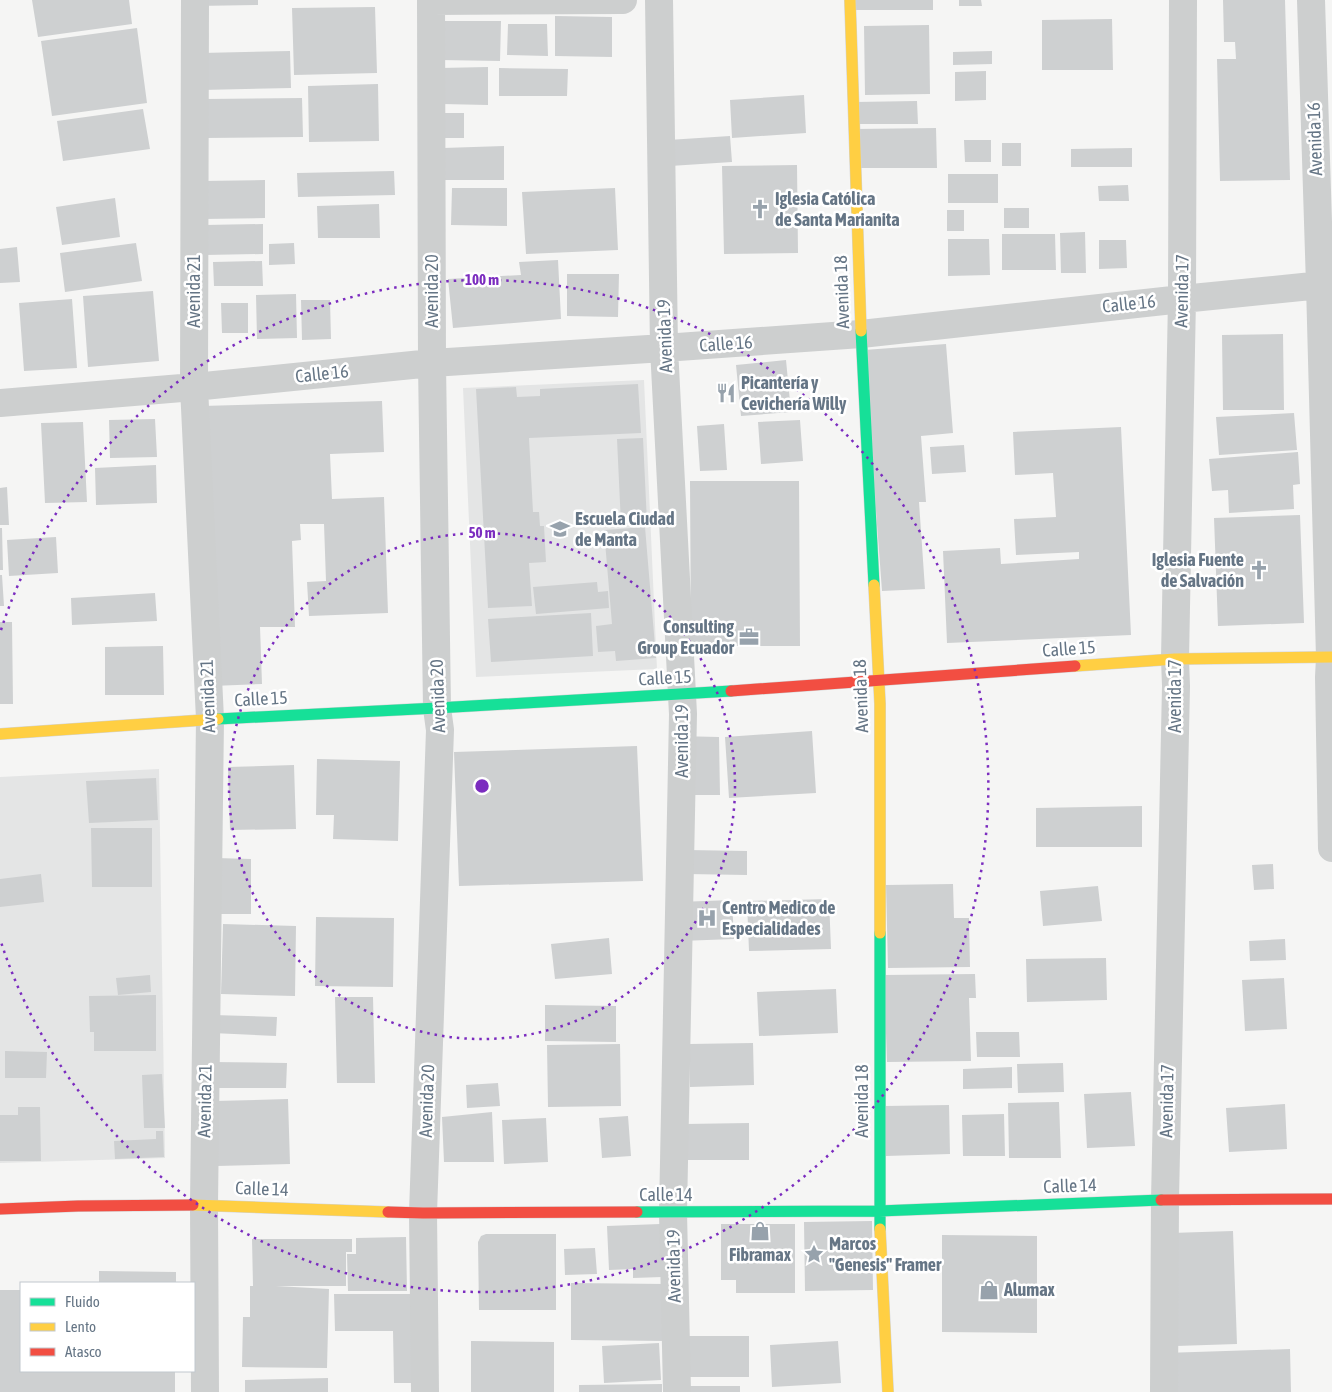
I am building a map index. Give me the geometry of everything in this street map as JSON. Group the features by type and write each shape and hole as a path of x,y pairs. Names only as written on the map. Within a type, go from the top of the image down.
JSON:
{"street":[{"name":"Avenida 21","path":"195,0 194,387 210,719 204,1205 205,1392"},
{"path":"431,1 623,0"},
{"name":"Avenida 19","path":"659,0 664,348 683,724 673,1212 676,1392"},
{"name":"Avenida 18","path":"850,0 861,334 879,681 880,1211 888,1392"},
{"name":"Avenida 17","path":"1164,1392 1165,1200 1182,298 1183,0"},
{"name":"Avenida 16","path":"1311,0 1326,285 1332,848"},
{"name":"Avenida 20","path":"425,1392 423,1213 440,730 437,708 432,363 431,1"},
{"name":"Calle 16","path":"0,403 194,387 432,363 861,334 1182,298 1326,285"},
{"name":"Calle 15","path":"0,734 210,719 682,695 1175,659 1331,658"},
{"name":"Calle 14","path":"0,1209 204,1205 423,1213 880,1211 1165,1200 1332,1199"}],"shaded area":[{"name":"Escuela Ciudad de Manta","path":"644,380 657,669 476,677 463,388"},
{"path":"159,769 165,1158 0,1163 0,777"}],"building":[{"path":"32,0 129,0 132,24 38,37"},
{"path":"196,0 258,0 258,5 196,6"},
{"path":"853,0 933,0 933,10 853,10"},
{"path":"959,0 981,0 982,6 959,6"},
{"path":"1223,0 1285,0 1290,180 1220,181 1217,59 1236,59 1235,42 1224,42"},
{"path":"375,7 377,73 294,75 292,8"},
{"path":"555,16 612,17 612,57 555,56"},
{"path":"1112,19 1113,70 1042,70 1042,20"},
{"path":"440,21 501,21 500,61 440,60"},
{"path":"508,24 547,24 548,56 507,55"},
{"path":"929,25 930,94 865,95 864,26"},
{"path":"137,28 147,103 52,116 41,41"},
{"path":"290,51 291,88 202,90 201,53"},
{"path":"992,51 992,64 953,65 953,52"},
{"path":"488,67 488,105 442,104 440,68"},
{"path":"499,68 568,69 567,96 499,96"},
{"path":"986,71 986,100 955,101 955,72"},
{"path":"378,84 379,141 309,142 308,86"},
{"path":"804,95 806,133 732,138 730,100"},
{"path":"302,98 303,137 205,138 205,99"},
{"path":"917,101 918,124 855,124 855,102"},
{"path":"143,109 150,149 63,161 57,121"},
{"path":"443,113 464,113 464,138 443,138"},
{"path":"936,128 937,168 856,168 855,129"},
{"path":"730,136 732,162 670,166 668,140"},
{"path":"964,140 991,140 991,162 965,162"},
{"path":"1002,143 1021,143 1021,166 1002,166"},
{"path":"504,146 504,180 443,180 443,148"},
{"path":"1132,148 1132,167 1071,167 1071,149"},
{"name":"Iglesia Católica de Santa Marianita","path":"797,165 798,253 724,254 722,166"},
{"path":"394,171 395,195 298,197 297,173"},
{"path":"948,174 998,174 998,203 948,203"},
{"path":"265,180 265,218 203,219 202,181"},
{"path":"1128,185 1129,201 1099,201 1098,186"},
{"path":"452,188 507,188 507,226 451,225"},
{"path":"615,188 618,250 526,254 522,192"},
{"path":"115,198 120,237 62,245 56,207"},
{"path":"379,204 380,238 318,238 317,206"},
{"path":"1004,208 1029,208 1029,228 1004,228"},
{"path":"947,210 964,210 964,231 947,231"},
{"path":"263,224 263,254 205,255 205,225"},
{"path":"1085,232 1086,273 1061,273 1060,233"},
{"path":"1002,234 1055,234 1056,270 1002,270"},
{"path":"948,239 989,239 990,275 948,276"},
{"path":"1099,240 1126,240 1127,268 1099,269"},
{"path":"136,243 142,281 65,292 60,253"},
{"path":"294,243 295,264 269,265 269,244"},
{"path":"17,247 20,282 0,283 0,249"},
{"path":"558,260 561,319 453,328 448,279 521,275 519,262"},
{"path":"262,261 263,286 214,286 213,262"},
{"path":"567,274 619,274 618,317 567,316"},
{"path":"153,291 159,361 88,367 83,296"},
{"path":"296,294 297,338 257,339 256,295"},
{"path":"72,299 77,368 24,371 19,303"},
{"path":"301,300 330,300 331,339 302,340"},
{"path":"221,303 248,303 248,333 222,333"},
{"path":"1283,334 1284,410 1223,410 1222,335"},
{"path":"946,344 953,433 921,436 926,502 919,502 925,589 882,591 864,350"},
{"path":"786,360 791,412 741,416 736,365"},
{"path":"638,384 641,433 529,438 533,512 539,512 540,526 544,526 546,562 529,563 532,606 488,608 476,389 516,387 517,397 540,396 540,389"},
{"path":"382,401 384,452 330,454 332,499 384,497 388,613 309,616 307,582 326,581 324,524 300,524 301,540 292,541 295,627 260,627 262,684 212,686 202,406"},
{"path":"1294,413 1297,450 1219,455 1216,417"},
{"path":"155,419 157,457 110,458 109,420"},
{"path":"800,420 803,461 761,464 758,422"},
{"path":"83,422 87,502 45,503 41,423"},
{"path":"724,424 727,470 700,471 697,426"},
{"path":"1121,427 1131,635 947,643 943,551 1000,548 1001,564 1079,559 1079,552 1016,555 1014,519 1056,517 1053,473 1015,475 1013,432"},
{"path":"643,438 647,523 621,524 617,439"},
{"path":"964,445 966,472 932,474 930,447"},
{"path":"1298,452 1300,484 1293,485 1294,509 1229,513 1228,490 1212,491 1209,459"},
{"path":"156,465 157,503 96,505 95,468"},
{"path":"690,481 799,481 800,646 691,646"},
{"path":"7,487 9,525 0,525 0,488"},
{"path":"1300,515 1304,623 1218,626 1214,518"},
{"path":"645,527 656,658 616,661 615,651 598,652 596,626 612,624 604,530"},
{"path":"0,528 2,528 3,570 0,570"},
{"path":"56,537 58,573 9,576 7,540"},
{"path":"0,575 2,575 4,606 0,606"},
{"path":"597,582 598,592 608,591 609,608 536,614 533,587"},
{"path":"155,593 157,621 72,625 71,598"},
{"path":"591,613 593,656 491,662 488,619"},
{"path":"0,622 12,622 13,704 0,704"},
{"path":"163,646 164,695 105,695 105,647"},
{"path":"812,731 816,793 729,798 725,737"},
{"path":"676,736 719,737 720,795 677,795"},
{"path":"637,746 643,881 459,886 454,752"},
{"path":"317,759 400,761 398,841 333,839 334,815 316,815"},
{"path":"294,765 296,829 230,830 228,767"},
{"path":"156,778 158,820 89,823 86,781"},
{"path":"1142,806 1142,847 1036,847 1036,808"},
{"path":"91,828 152,828 152,887 92,887"},
{"path":"687,850 747,851 747,875 687,874"},
{"path":"216,858 251,859 251,914 217,914"},
{"path":"1273,864 1274,889 1254,890 1252,865"},
{"path":"41,874 44,902 0,907 0,879"},
{"path":"953,884 954,918 969,918 970,967 888,968 886,885"},
{"path":"1098,886 1102,921 1043,926 1040,891"},
{"path":"829,899 831,949 749,951 747,901"},
{"path":"732,900 734,939 680,941 678,902"},
{"path":"316,917 394,918 393,987 315,986"},
{"path":"223,924 296,926 295,996 221,994"},
{"path":"609,938 612,974 555,979 551,944"},
{"path":"1285,939 1286,960 1250,961 1249,941"},
{"path":"1106,958 1107,1000 1027,1002 1026,959"},
{"path":"975,974 976,998 969,998 971,1061 887,1062 884,975"},
{"path":"150,975 151,992 118,995 116,978"},
{"path":"1284,978 1287,1029 1245,1031 1242,980"},
{"path":"836,989 838,1033 759,1036 757,992"},
{"path":"156,995 156,1051 94,1051 94,1032 90,1032 89,996"},
{"path":"335,997 373,997 375,1083 337,1083"},
{"path":"545,1005 616,1006 616,1042 545,1041"},
{"path":"213,1015 277,1017 276,1036 212,1033"},
{"path":"976,1032 1019,1032 1020,1057 977,1057"},
{"path":"753,1043 754,1085 690,1087 689,1044"},
{"path":"620,1044 621,1106 548,1107 547,1045"},
{"path":"5,1051 47,1052 46,1078 5,1078"},
{"path":"212,1062 287,1063 286,1088 212,1088"},
{"path":"1063,1063 1064,1092 1018,1093 1017,1064"},
{"path":"1012,1067 1012,1088 963,1089 963,1069"},
{"path":"162,1074 165,1128 144,1128 142,1075"},
{"path":"498,1083 500,1106 467,1108 466,1085"},
{"path":"1131,1092 1135,1146 1087,1148 1084,1094"},
{"path":"288,1099 290,1164 217,1166 215,1101"},
{"path":"1059,1102 1061,1158 1009,1158 1008,1103"},
{"path":"1285,1104 1287,1149 1229,1152 1226,1108"},
{"path":"949,1105 950,1154 886,1156 885,1106"},
{"path":"18,1107 40,1107 41,1161 0,1161 0,1115 18,1115"},
{"path":"492,1112 494,1162 444,1162 442,1117"},
{"path":"1004,1114 1005,1156 963,1156 962,1115"},
{"path":"628,1116 631,1156 602,1158 599,1118"},
{"path":"546,1118 548,1162 504,1164 502,1120"},
{"path":"749,1123 749,1160 685,1160 685,1124"},
{"path":"156,1131 163,1131 164,1157 115,1159 114,1141 156,1139"},
{"path":"872,1221 873,1290 805,1291 804,1222"},
{"path":"660,1224 662,1277 633,1278 633,1269 609,1270 607,1226"},
{"path":"721,1224 795,1224 795,1293 736,1293 736,1280 721,1280"},
{"path":"1233,1231 1237,1344 1176,1346 1171,1233"},
{"path":"486,1234 556,1234 556,1310 479,1310 478,1242 481,1236"},
{"name":"Alumax","path":"942,1235 1037,1236 1037,1333 942,1332"},
{"path":"406,1237 407,1291 348,1291 347,1254 356,1254 356,1238"},
{"path":"252,1239 352,1239 352,1252 346,1252 346,1286 276,1286 329,1289 327,1368 242,1367 243,1317 250,1317 250,1286 253,1286"},
{"path":"595,1248 597,1274 565,1275 564,1249"},
{"path":"99,1271 176,1272 176,1282 99,1282"},
{"path":"571,1283 666,1284 666,1341 571,1340"},
{"path":"0,1290 20,1290 20,1372 175,1372 175,1392 0,1392"},
{"path":"334,1294 414,1294 411,1383 394,1383 393,1331 335,1331"},
{"path":"682,1336 749,1336 749,1377 682,1377"},
{"path":"471,1341 554,1342 554,1392 471,1392"},
{"path":"838,1341 841,1383 772,1387 770,1345"},
{"path":"659,1343 661,1380 604,1383 602,1346"},
{"path":"1290,1349 1291,1392 1165,1392 1164,1353"},
{"path":"328,1378 328,1392 245,1392 245,1380"},
{"path":"662,1384 662,1392 579,1392 579,1385"},
{"path":"684,1386 740,1386 740,1392 684,1392"}],"traffic: fast":[{"path":"861,331 874,585"},
{"path":"218,719 731,691"},
{"path":"880,933 880,1229"},
{"path":"637,1212 879,1211 1161,1200"}],"traffic: slow":[{"path":"850,0 861,331"},
{"path":"874,585 880,704 880,933"},
{"path":"1075,666 1175,659 1332,657"},
{"path":"0,734 218,719"},
{"path":"193,1205 388,1212"},
{"path":"880,1229 888,1392"}],"traffic: jam":[{"path":"731,691 1075,666"},
{"path":"1161,1200 1332,1199"},
{"path":"0,1209 193,1205"},
{"path":"388,1212 637,1212"}],"place":[{"name":"Iglesia Católica de Santa Marianita","path":"760,209"},
{"name":"Picantería y Cevichería Willy","path":"726,393"},
{"name":"Escuela Ciudad de Manta","path":"560,529"},
{"name":"Iglesia Fuente de Salvación","path":"1259,570"},
{"name":"Consulting Group Ecuador","path":"749,637"},
{"name":"Centro Medico de Especialidades","path":"707,918"},
{"name":"Fibramax","path":"760,1231"},
{"name":"Marcos \"Genesis\" Framer","path":"814,1254"},
{"name":"Alumax","path":"989,1290"}]}
